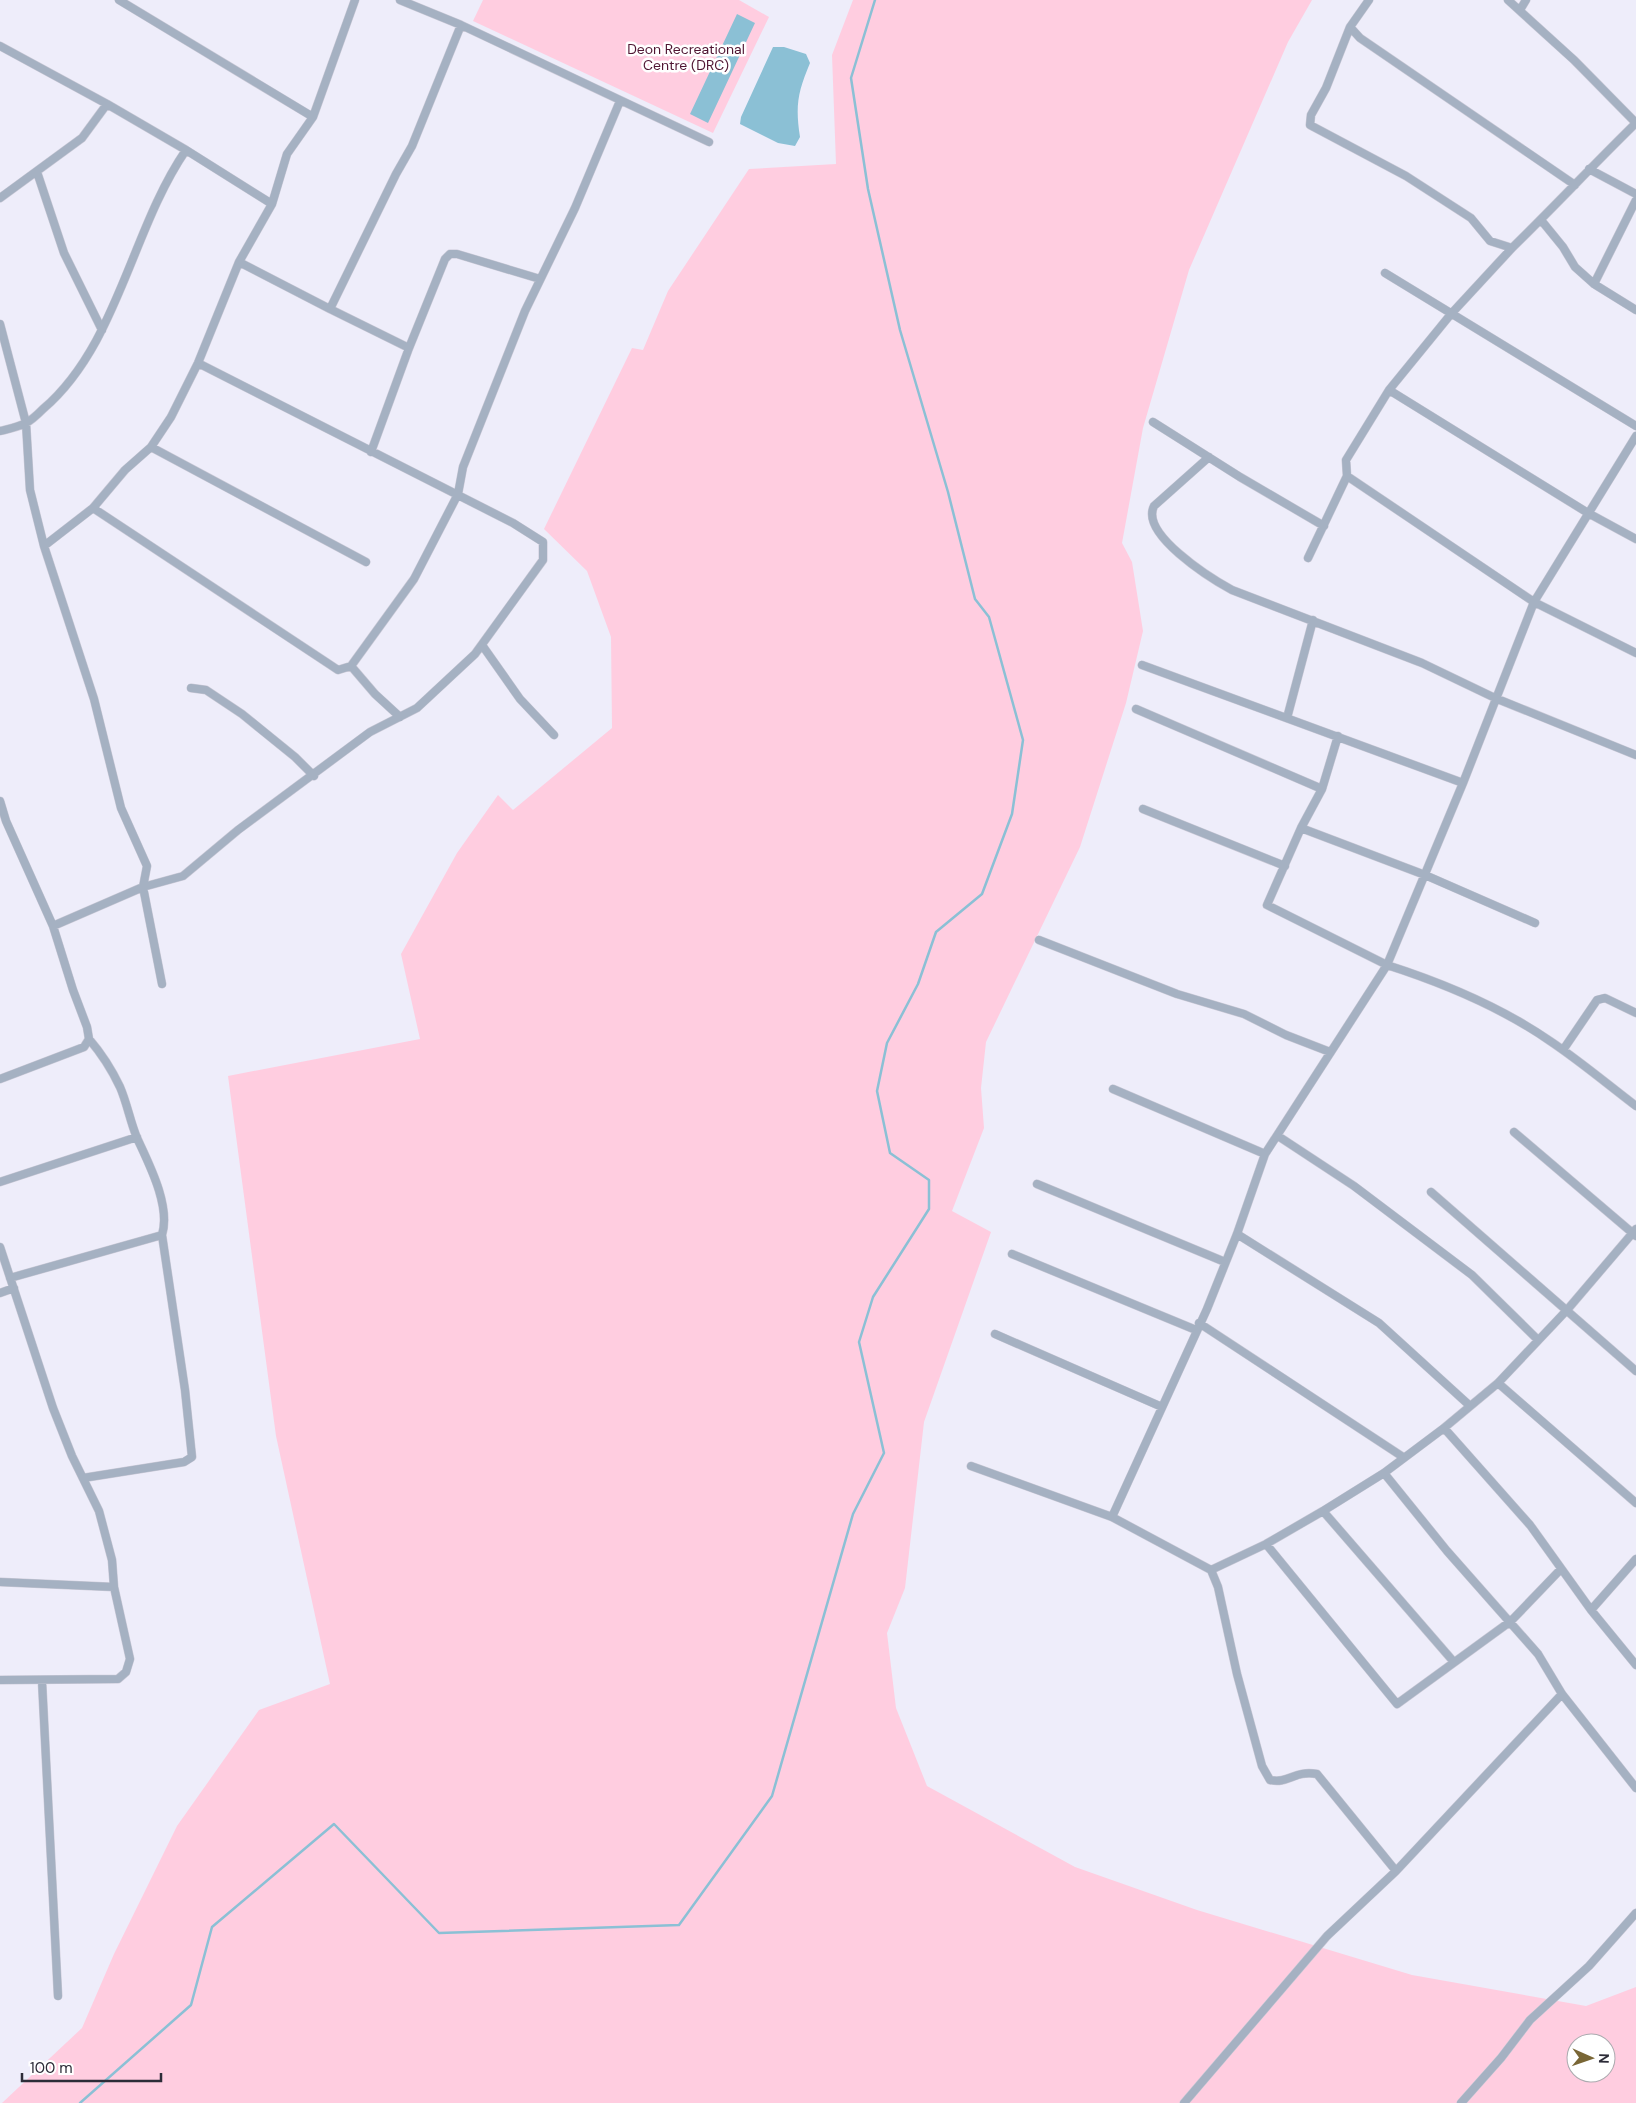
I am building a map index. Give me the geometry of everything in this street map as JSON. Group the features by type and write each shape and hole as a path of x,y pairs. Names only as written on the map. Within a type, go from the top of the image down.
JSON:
{"street":[{"path":"120,0 313,117"},
{"path":"44,546 94,508 125,470 151,447 171,417 198,363 239,262 272,204 288,154 313,117 355,0"},
{"path":"400,0 461,25 709,142"},
{"path":"1369,0 1350,27 1326,88 1311,115 1310,125 1406,176 1471,218 1490,241 1512,248"},
{"path":"1308,558 1347,476 1346,460 1389,390 1451,314 1512,248 1636,123 1574,60 1508,0"},
{"path":"1520,10 1526,0"},
{"path":"330,309 396,174 412,146 461,25"},
{"path":"1350,27 1360,38 1389,60 1485,121 1575,185"},
{"path":"0,46 107,104 186,150 272,204"},
{"path":"94,508 338,670 351,666 414,579 458,494 463,467 540,279 575,208 620,101"},
{"path":"0,198 82,138 107,104"},
{"path":"0,431 26,423 56,398 71,381 102,330 158,198 186,150"},
{"path":"1589,169 1636,194"},
{"path":"37,172 64,253 102,330"},
{"path":"1594,284 1636,200"},
{"path":"1541,220 1559,241 1575,267 1594,284 1636,310"},
{"path":"371,452 409,348 445,259 450,254 457,254 540,279"},
{"path":"239,262 409,348"},
{"path":"1385,273 1636,426"},
{"path":"0,324 26,423 30,490 44,546 94,699 121,808 148,866 143,887 162,984"},
{"path":"53,926 143,887 183,876 238,830 314,776 370,732 416,708 446,683 482,645 543,560 543,542 458,494 371,452 198,363"},
{"path":"1389,390 1588,513 1636,539"},
{"path":"1153,422 1324,526"},
{"path":"1112,1517 1237,1234 1265,1154 1387,965 1463,783 1534,602 1636,436"},
{"path":"151,447 366,562"},
{"path":"1208,457 1154,506 1150,512 1152,524 1194,567 1232,590 1314,620 1422,664 1495,698 1636,755"},
{"path":"1347,476 1534,602 1636,653"},
{"path":"1287,718 1314,620"},
{"path":"482,645 520,699 554,735"},
{"path":"1142,665 1463,783"},
{"path":"351,666 375,694 400,717"},
{"path":"191,688 206,690 242,714 296,756 314,776"},
{"path":"1136,709 1322,789"},
{"path":"1338,736 1322,789 1301,828 1267,904 1387,965 1426,977 1509,1016 1563,1050 1636,1106"},
{"path":"0,801 3,822 53,926 73,990 88,1027 89,1039 100,1052 120,1088 137,1137 150,1164 166,1223 162,1235 184,1381 192,1457 184,1462 83,1478"},
{"path":"1143,809 1285,866"},
{"path":"1301,828 1425,875 1535,923"},
{"path":"1039,940 1177,994 1244,1014 1286,1035 1330,1052"},
{"path":"1563,1050 1597,1000 1605,998 1636,1013"},
{"path":"0,1079 84,1047 89,1039"},
{"path":"1113,1089 1265,1154"},
{"path":"1211,1570 1266,1544 1323,1511 1384,1473 1444,1428 1469,1405 1498,1383 1635,1233 1514,1132"},
{"path":"1278,1136 1354,1186 1472,1275 1538,1340"},
{"path":"0,1182 137,1137"},
{"path":"1037,1184 1225,1262"},
{"path":"1430,1192 1636,1371"},
{"path":"1237,1234 1379,1324 1469,1405"},
{"path":"10,1278 162,1235"},
{"path":"0,1247 53,1408 83,1478 100,1511 112,1560 114,1587 130,1658 126,1672 118,1679 0,1680"},
{"path":"1012,1254 1198,1326 1403,1457"},
{"path":"0,1293 14,1288"},
{"path":"995,1334 1162,1407"},
{"path":"1498,1383 1636,1503"},
{"path":"1444,1428 1530,1524 1591,1610 1636,1665"},
{"path":"971,1466 1112,1517 1211,1570 1218,1587 1237,1674 1262,1766 1270,1780 1280,1782 1303,1772 1317,1774 1396,1871"},
{"path":"1384,1473 1448,1551 1538,1654 1562,1694 1636,1788"},
{"path":"1323,1511 1453,1661"},
{"path":"1266,1544 1397,1704 1453,1661 1511,1621 1561,1569"},
{"path":"1591,1610 1636,1558"},
{"path":"0,1582 114,1587"},
{"path":"42,1681 58,1996"},
{"path":"1184,2103 1326,1936 1396,1871 1562,1694"},
{"path":"1461,2103 1501,2058 1530,2020 1589,1966 1636,1913"}],"green space":[{"name":"Deon Recreational Centre (DRC)","path":"483,0 739,0 769,17 713,133 473,21"},
{"path":"853,0 1312,0 1288,42 1189,270 1143,428 1122,543 1132,562 1143,631 1126,703 1080,847 986,1042 981,1088 984,1128 952,1211 991,1232 924,1422 905,1588 887,1633 896,1708 927,1786 1075,1867 1197,1910 1412,1975 1586,2006 1636,1987 1636,2103 2,2103 82,2028 114,1954 177,1826 259,1710 330,1684 276,1436 228,1076 420,1039 401,954 457,853 498,795 513,810 612,728 611,637 587,571 544,529 632,348 643,350 668,291 749,169 836,164 832,55"}],"water":[{"path":"737,14 755,23 708,123 690,114"},
{"path":"773,47 784,47 806,54 810,63 799,99 800,137 795,146 778,143 740,124 741,117"}],"waterway":[{"path":"80,2103 191,2005 212,1927 334,1824 439,1933 679,1925 772,1796 853,1514 884,1453 859,1342 873,1297 929,1209 929,1180 890,1153 877,1091 887,1043 918,984 936,932 982,894 1012,814 1023,740 989,617 975,599 948,492 900,330 868,189 851,78 875,0"}]}
